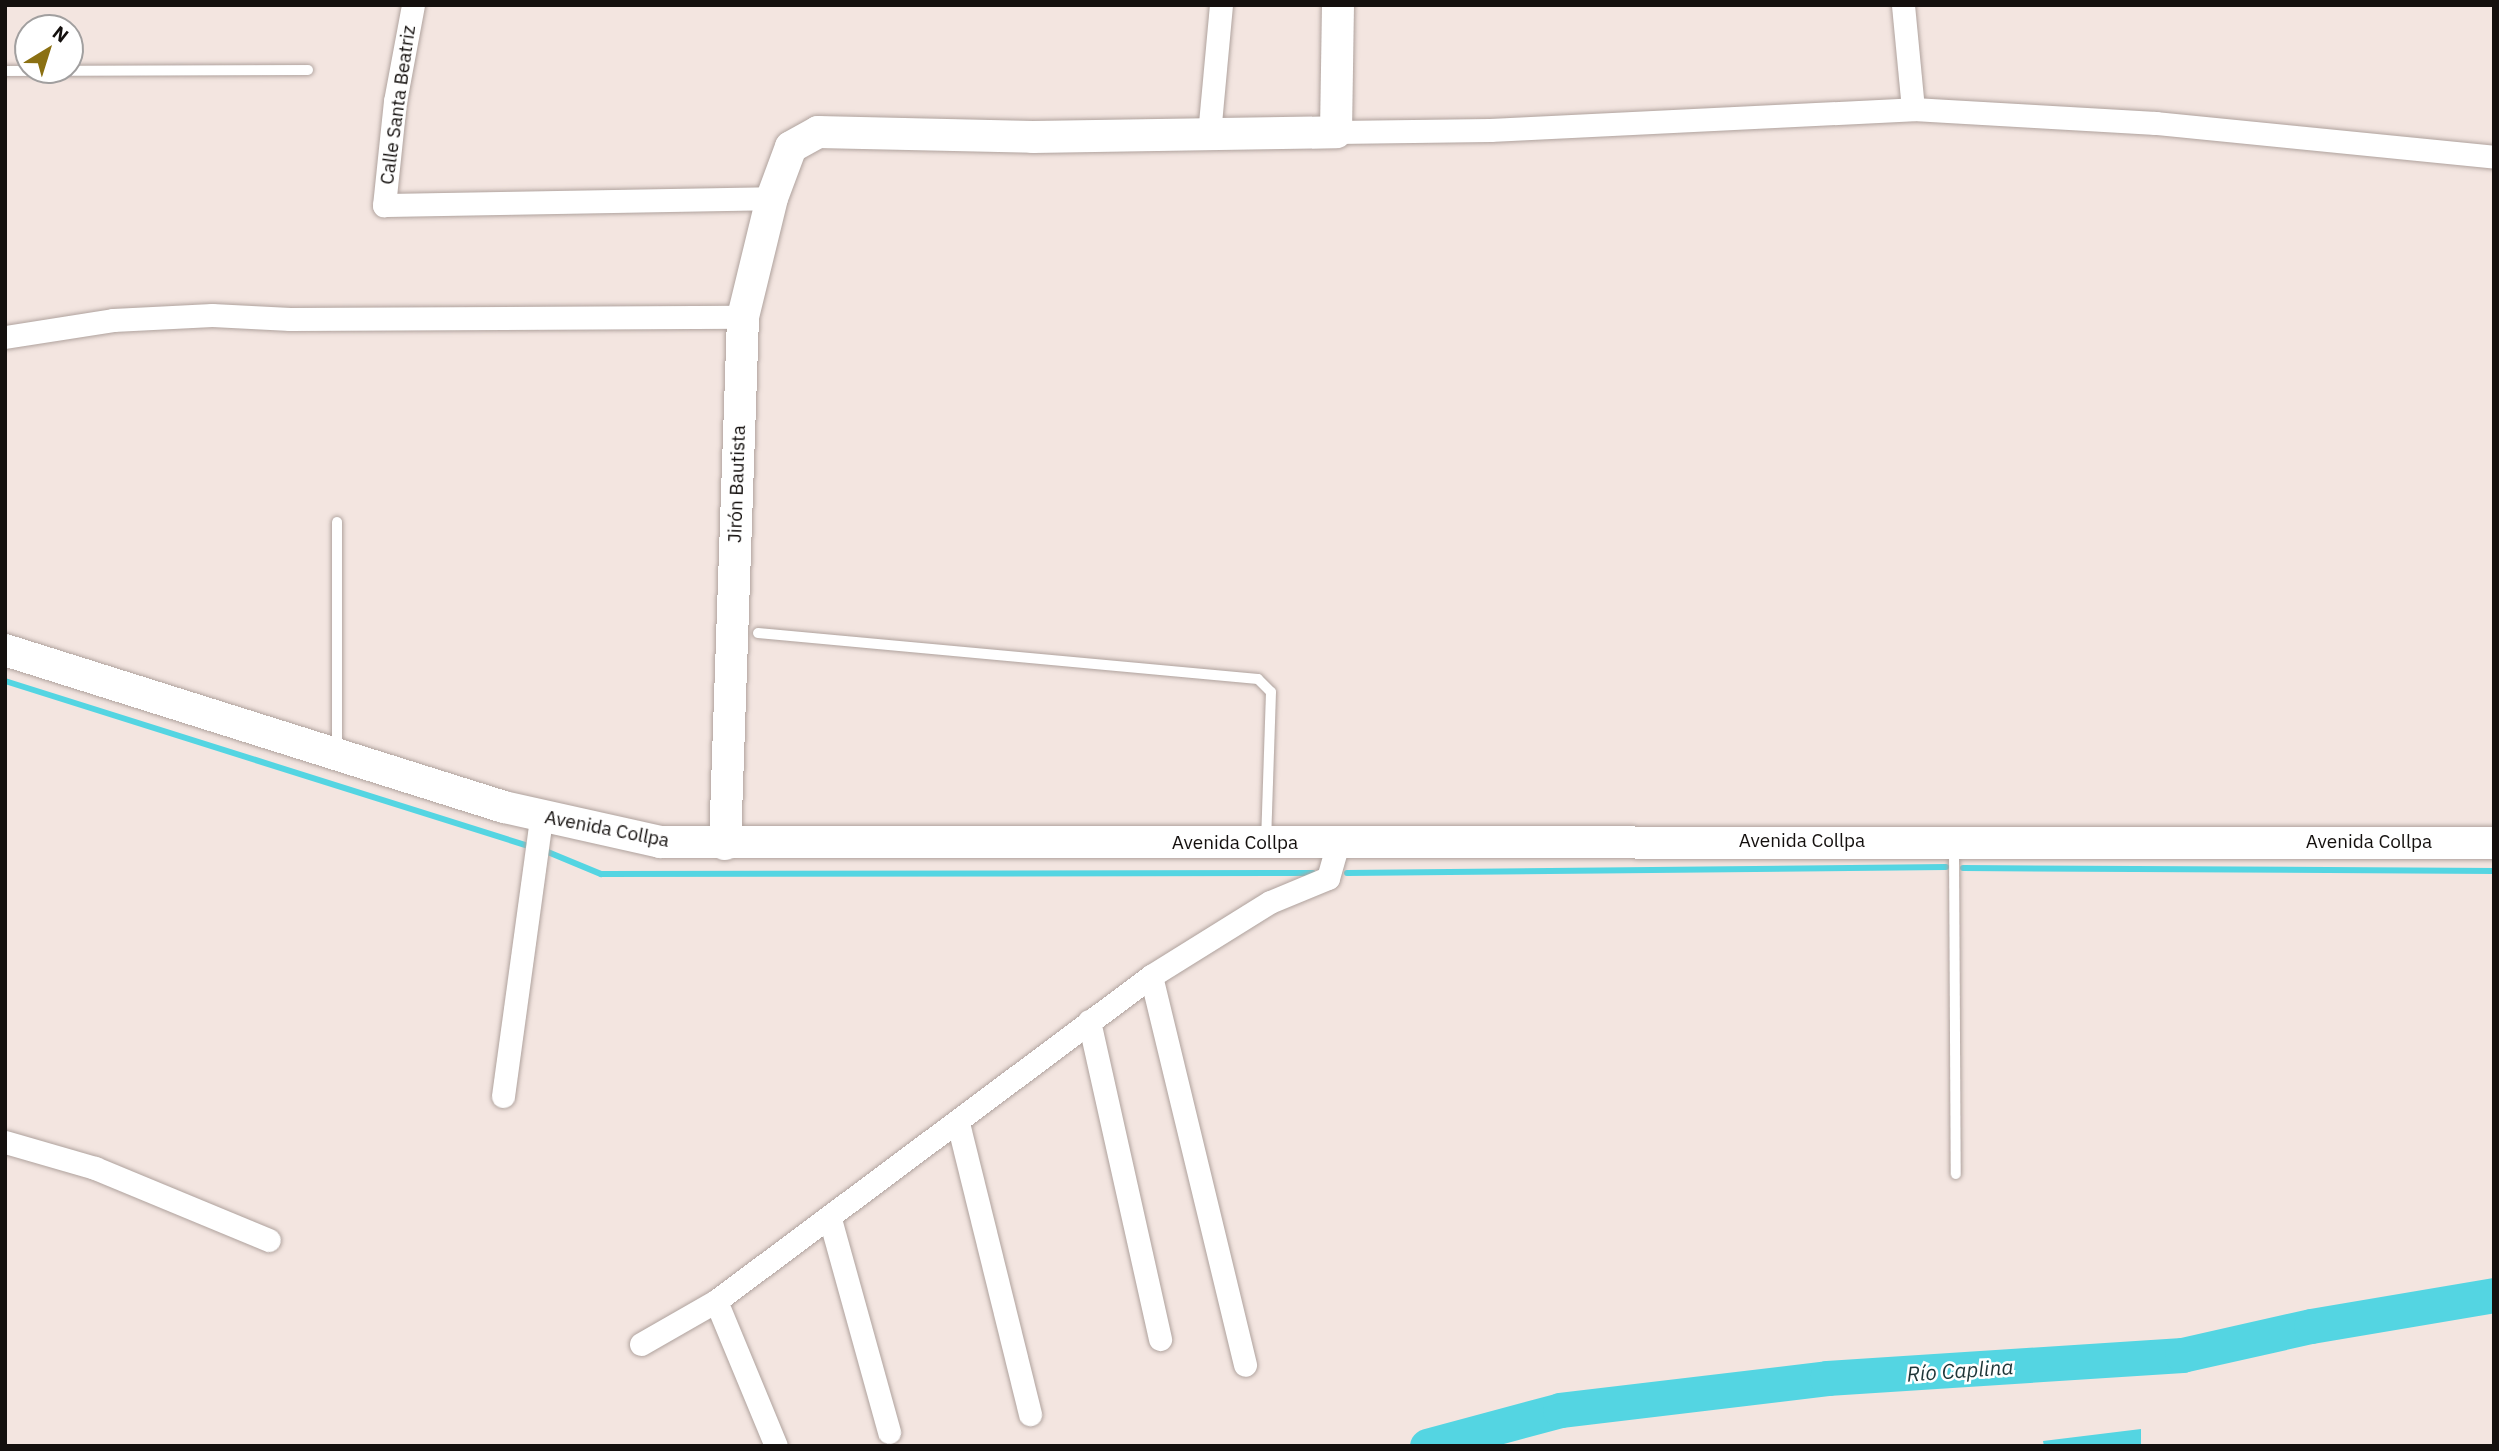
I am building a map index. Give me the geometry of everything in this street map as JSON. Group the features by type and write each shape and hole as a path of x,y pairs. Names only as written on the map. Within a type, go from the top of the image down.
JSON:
{"main road":[{"path":"1209,134 1336,132 1338,5"},
{"name":"Jirón Bautista","path":"725,844 743,317 772,198 786,156 803,137 842,132 1033,137 1209,134"},
{"name":"Avenida Collpa","path":"5,650 541,817 660,842 725,844 1953,840 2494,843"}],"street":[{"name":"Calle Santa Beatriz","path":"413,5 395,101 383,205 772,198"},
{"path":"1209,134 1221,5"},
{"path":"1903,5 1913,109"},
{"path":"1336,132 1490,131 1913,109 2156,123 2494,157"},
{"path":"5,337 113,320 212,315 290,319 743,317"},
{"path":"503,1096 541,817"},
{"path":"641,1344 716,1301 830,1219 1088,1021 1151,976 1269,902 1328,878 1338,843"},
{"path":"1151,976 1245,1365"},
{"path":"1088,1021 1160,1339"},
{"path":"958,1123 1030,1415"},
{"path":"5,1142 95,1168 269,1240"},
{"path":"830,1219 889,1432"},
{"path":"716,1301 776,1446"}],"lane":[{"path":"5,71 308,70"},
{"path":"337,522 337,753"},
{"path":"758,633 1258,679 1271,692 1266,842"},
{"path":"1953,840 1956,1174"}],"water":[{"path":"2141,1429 2141,1446 2044,1446 2043,1441"}],"waterway":[{"path":"5,681 525,845"},
{"path":"543,850 601,874 1313,873"},
{"path":"1347,873 1946,867"},
{"path":"1963,868 2494,871"},
{"name":"Río Caplina","path":"1427,1446 1560,1410 1827,1378 2182,1355 2311,1326 2494,1295"}]}
